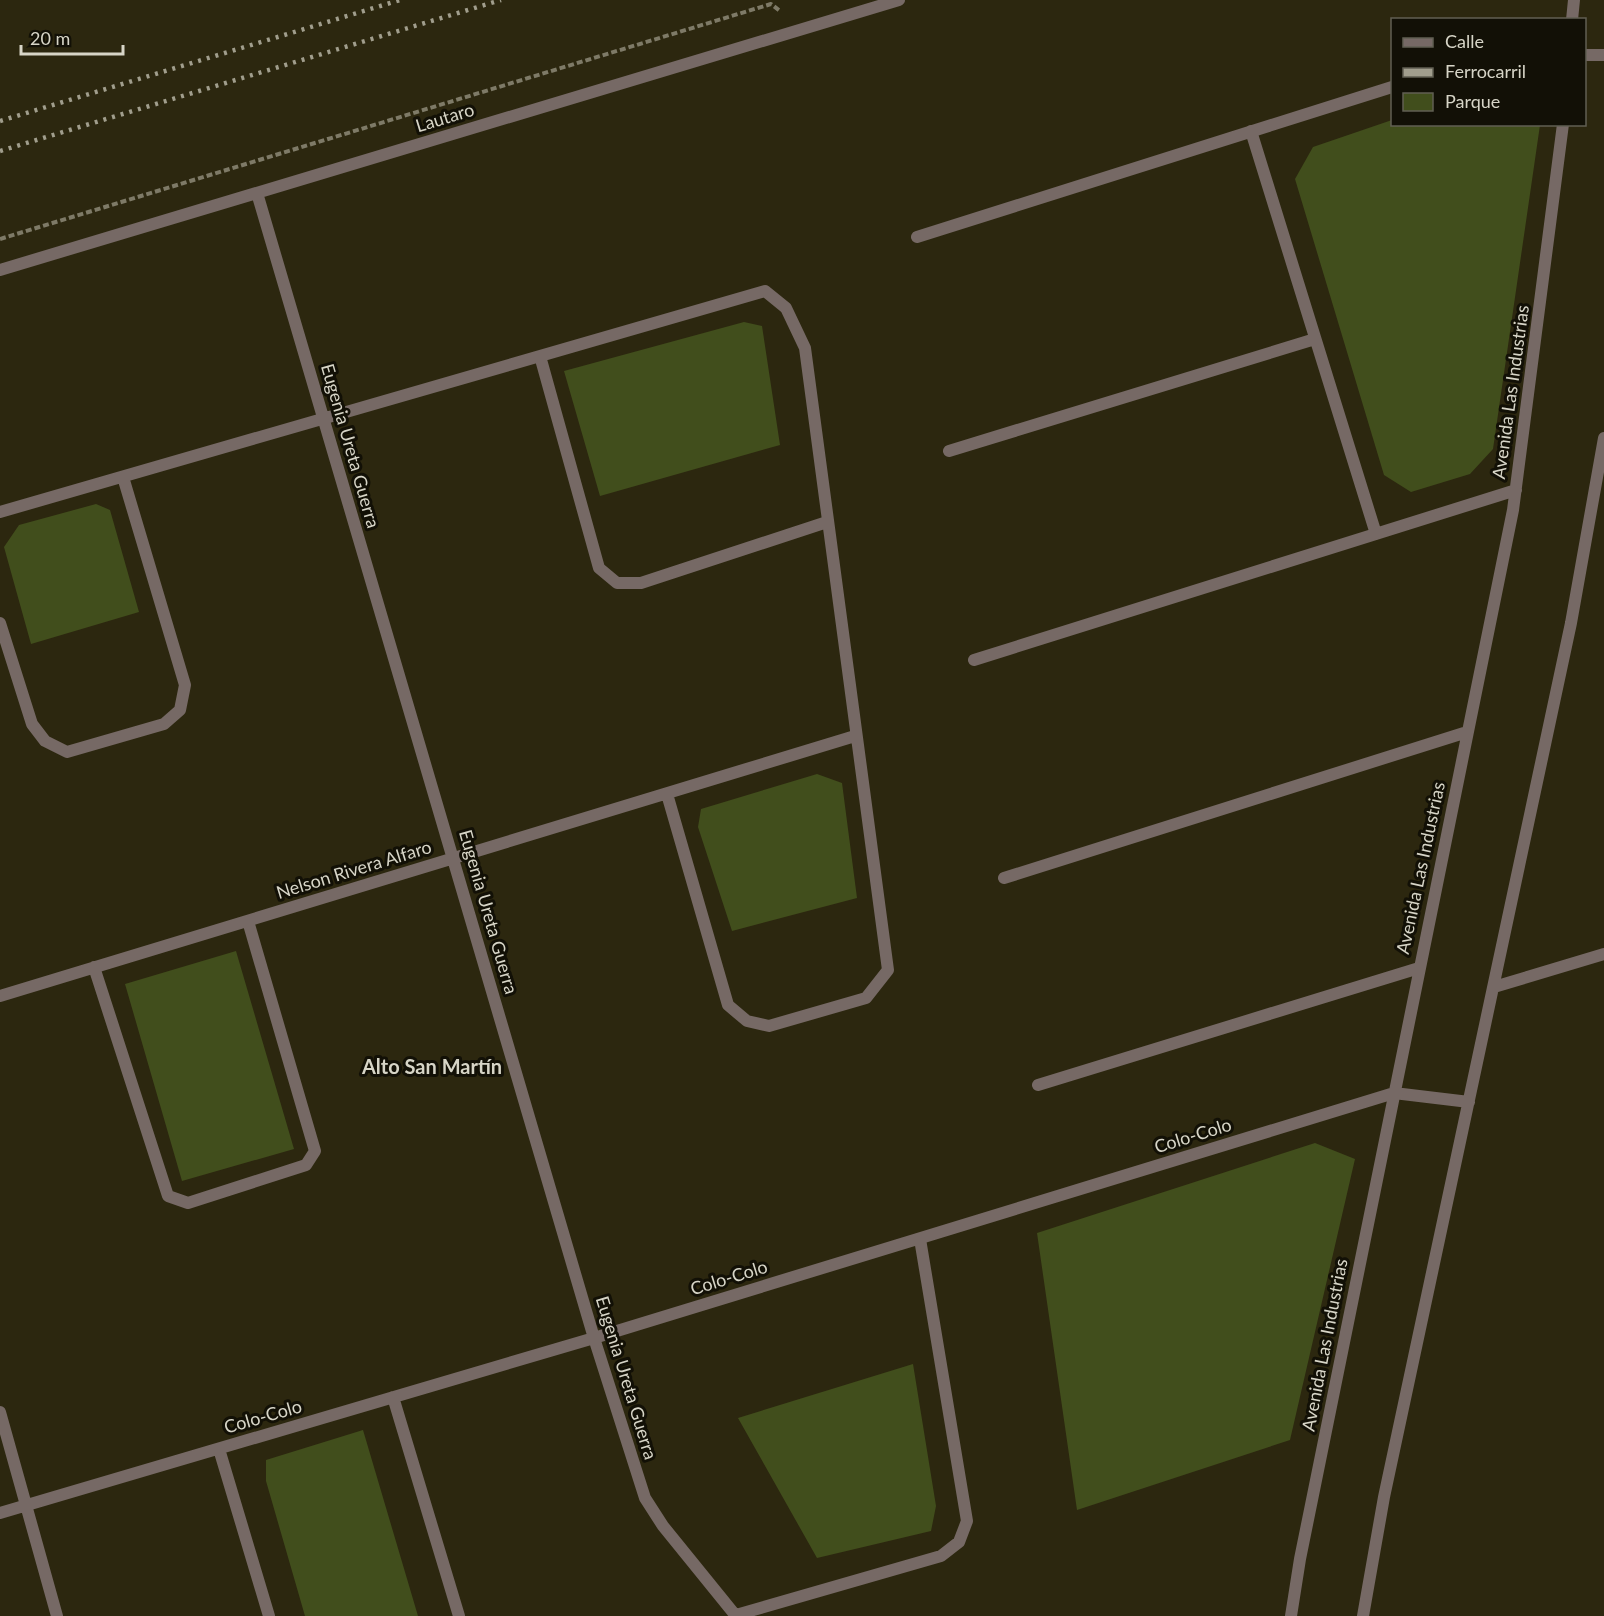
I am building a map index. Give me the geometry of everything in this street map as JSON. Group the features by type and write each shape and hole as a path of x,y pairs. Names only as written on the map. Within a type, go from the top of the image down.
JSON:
{"street":[{"name":"Lautaro","path":"0,270 899,0"},
{"path":"1572,18 1574,0"},
{"path":"1586,55 1604,55"},
{"path":"917,237 1391,87"},
{"name":"Avenida Las Industrias","path":"1291,1616 1300,1559 1516,490 1563,126"},
{"path":"1251,131 1376,534"},
{"name":"Eugenia Ureta Guerra","path":"257,193 594,1338 645,1498 663,1526 736,1616"},
{"path":"0,512 765,291 786,308 805,348 888,970 866,998 769,1026 747,1021 728,1005 667,794"},
{"path":"949,451 1315,339"},
{"path":"540,356 599,568 617,583 641,583 827,522"},
{"path":"1363,1616 1384,1497 1572,623 1600,483 1604,438"},
{"path":"0,623 32,724 45,741 67,752 164,724 180,710 185,685 123,477"},
{"path":"974,660 1516,490"},
{"path":"1004,878 1467,732"},
{"name":"Nelson Rivera Alfaro","path":"0,996 855,736"},
{"path":"94,967 168,1196 188,1203 306,1165 315,1151 248,921"},
{"path":"1494,987 1604,954"},
{"path":"1038,1085 1419,968"},
{"name":"Colo-Colo","path":"0,1514 594,1338 1394,1093 1469,1102"},
{"path":"736,1616 941,1556 959,1542 967,1521 920,1239"},
{"path":"393,1397 459,1616"},
{"path":"0,1412 57,1616"},
{"path":"219,1449 269,1616"}],"path":[{"path":"0,239 771,4 802,29"}],"green space":[{"path":"1391,120 1391,126 1540,126 1493,449 1470,474 1411,492 1384,475 1295,179 1313,147"},
{"path":"744,322 762,326 780,445 600,496 564,371"},
{"path":"96,504 110,510 139,612 31,644 4,547 19,525"},
{"path":"817,774 842,783 857,898 732,931 698,827 701,809"},
{"path":"236,951 294,1149 182,1181 125,984"},
{"path":"1315,1143 1355,1159 1290,1440 1077,1510 1037,1233"},
{"path":"913,1364 936,1506 931,1531 817,1558 738,1418"},
{"path":"363,1430 418,1616 305,1616 266,1481 266,1460"}],"railway":[{"path":"0,121 400,0"},
{"path":"0,151 501,0"}],"district":[{"name":"Alto San Martín","path":"432,1067"}]}
